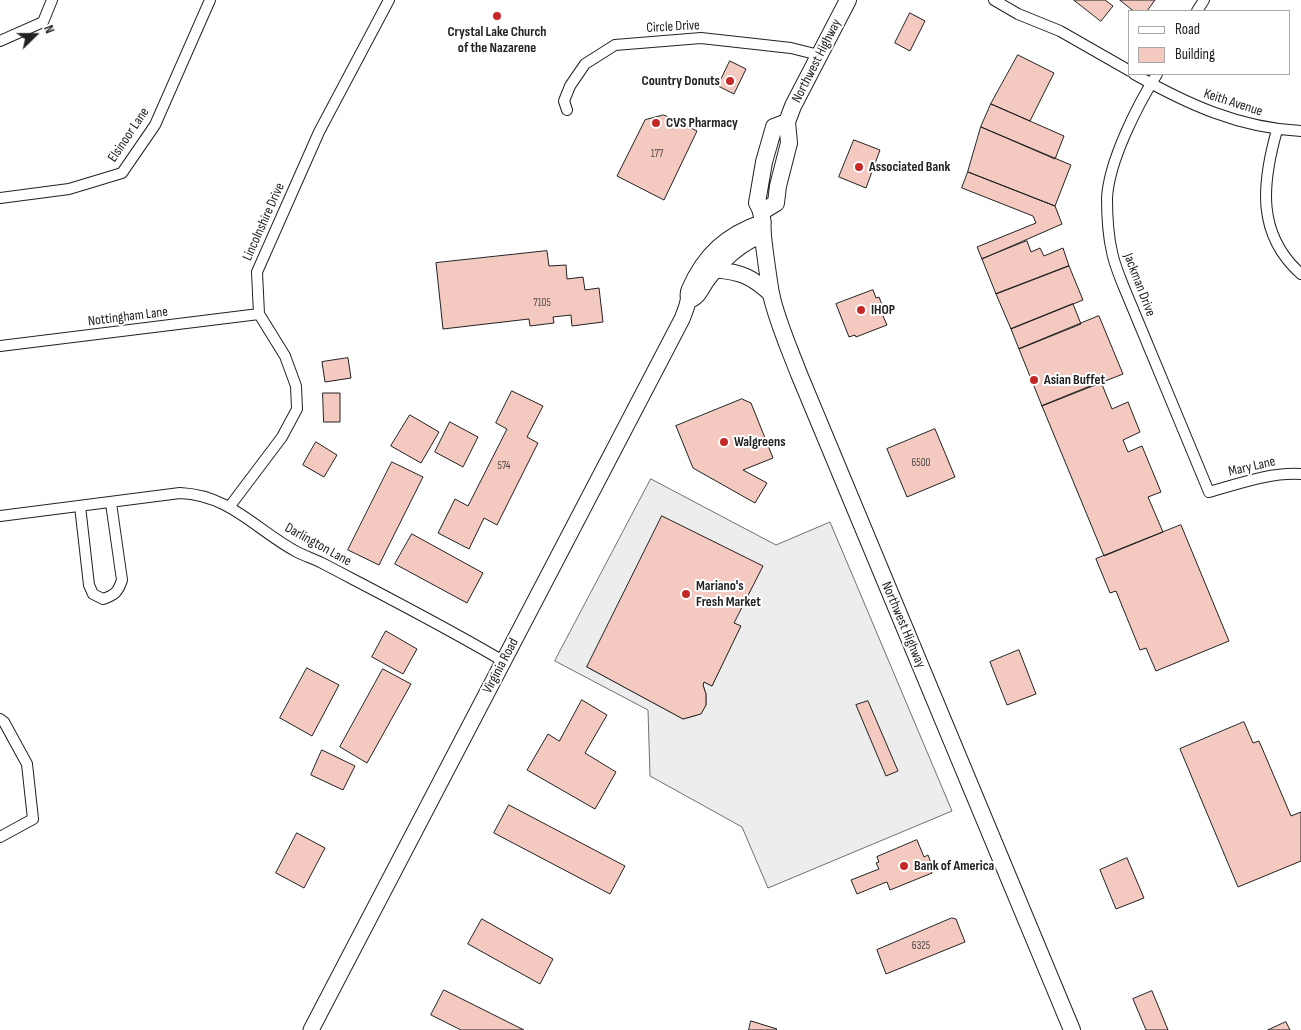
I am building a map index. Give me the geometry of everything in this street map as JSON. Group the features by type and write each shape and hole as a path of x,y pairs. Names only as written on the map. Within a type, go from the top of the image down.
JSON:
{"main road":[{"name":"Northwest Highway","path":"848,0 802,88 787,122 789,142 778,186 776,203 763,223 772,295 785,338 799,374 1072,1030"}],"street":[{"path":"0,40 43,22 52,0"},
{"name":"Elsinoor Lane","path":"0,198 70,189 122,173 155,126 210,0"},
{"name":"Lincolnshire Drive","path":"230,506 282,437 297,409 296,386 285,356 259,314 257,272 319,132 389,0"},
{"path":"994,0 1018,14 1060,31 1128,70"},
{"name":"Circle Drive","path":"567,110 564,100 570,86 585,64 615,45 701,38 791,48 819,55"},
{"name":"Keith Avenue","path":"1136,75 1212,113 1238,122 1277,130 1301,131"},
{"name":"Jackman Drive","path":"1156,75 1137,110 1113,167 1107,197 1108,223 1111,246 1123,285 1209,492"},
{"path":"1277,130 1267,183 1268,220 1272,237 1280,250 1301,274"},
{"name":"Virginia Road","path":"688,301 696,298 716,270 755,237 763,223"},
{"name":"Virginia Road","path":"310,1030 677,327 688,301 688,292 706,259 730,237 745,228 763,223"},
{"path":"716,270 736,272 748,276 772,295"},
{"name":"Nottingham Lane","path":"0,346 259,314"},
{"name":"Mary Lane","path":"1209,492 1289,473 1301,474"},
{"name":"Darlington Lane","path":"0,516 180,494 196,494 230,506 296,552 392,599 503,661"},
{"path":"80,506 89,584 93,594 103,598 111,596 118,591 122,580 111,503"},
{"path":"0,719 4,722 27,764 33,819 0,838"}],"shaded area":[{"path":"651,479 776,545 830,522 952,811 768,888 742,827 650,776 648,710 555,661","holes":["734,623 740,626 712,686 704,682 706,705 700,714 683,719 587,667"]}],"building":[{"path":"1074,0 1105,0 1113,6 1101,21"},
{"path":"1120,0 1155,0 1148,10 1133,10"},
{"path":"910,13 925,21 910,51 895,43"},
{"path":"1018,55 1054,73 1030,121 991,104"},
{"name":"Country Donuts","path":"730,61 746,69 734,94 718,86"},
{"path":"991,104 1064,136 1055,159 981,127"},
{"name":"CVS Pharmacy","path":"664,115 697,131 664,200 617,176 645,120"},
{"path":"981,127 1071,165 1055,206 968,172"},
{"name":"Associated Bank","path":"854,140 880,150 866,188 839,177"},
{"path":"968,172 1055,206 1062,224 982,259 977,247 1036,223 1033,216 962,188"},
{"path":"1027,241 1031,252 1040,248 1044,256 1063,248 1069,266 996,294 982,259"},
{"path":"547,251 549,266 566,265 567,279 583,277 585,290 599,288 603,322 572,326 571,315 553,317 554,323 530,326 529,319 443,329 436,263"},
{"path":"1069,266 1083,300 1011,329 996,294"},
{"name":"IHOP","path":"873,290 876,298 879,297 886,315 883,316 887,325 856,337 855,335 849,337 836,304"},
{"path":"1073,304 1081,324 1019,349 1011,329"},
{"path":"1099,316 1123,374 1042,406 1019,349"},
{"path":"348,358 351,378 325,382 322,362"},
{"path":"1101,382 1112,409 1128,402 1140,432 1123,440 1128,452 1142,446 1161,492 1148,497 1163,532 1104,556 1042,406"},
{"path":"512,391 543,406 527,437 538,443 497,525 484,518 469,549 438,533 455,499 468,506 507,429 496,423"},
{"path":"323,393 340,393 340,422 324,422"},
{"name":"Walgreens","path":"742,399 751,403 773,458 743,470 767,483 755,503 693,468 676,426"},
{"path":"410,415 439,432 421,463 391,446"},
{"path":"450,422 478,437 463,467 435,452"},
{"path":"935,429 955,477 907,497 887,449"},
{"path":"316,442 337,455 324,477 303,465"},
{"path":"392,462 423,477 379,565 348,550"},
{"name":"Mariano's Fresh Market","path":"662,516 763,566 734,623 741,626 712,686 704,682 706,705 701,714 683,719 587,667"},
{"path":"1181,525 1229,641 1156,671 1146,648 1140,650 1116,591 1110,593 1096,559"},
{"path":"412,534 483,573 467,603 395,564"},
{"path":"386,631 417,649 403,674 372,657"},
{"path":"1019,650 1036,694 1007,705 990,662"},
{"path":"307,668 339,685 312,736 280,718"},
{"path":"383,669 411,684 367,763 340,747"},
{"path":"582,700 607,715 585,753 616,772 595,809 527,770 548,734 559,741"},
{"path":"868,701 898,771 886,776 856,705"},
{"path":"1244,722 1253,743 1259,741 1291,816 1301,812 1301,861 1238,887 1180,749"},
{"path":"322,750 355,766 343,790 311,775"},
{"path":"509,805 625,866 610,894 494,833"},
{"path":"297,833 325,848 304,888 276,873"},
{"name":"Bank of America","path":"917,840 924,857 928,855 932,873 890,890 887,882 857,894 851,880 879,869 876,863 879,862 877,857"},
{"path":"1127,858 1144,898 1116,909 1100,870"},
{"path":"952,918 956,919 965,942 886,974 877,950"},
{"path":"482,919 553,959 540,984 468,944"},
{"path":"444,990 524,1030 461,1030 431,1015"},
{"path":"1152,991 1168,1030 1146,1030 1133,999"},
{"path":"751,1021 777,1029 749,1030"},
{"path":"1286,1022 1290,1030 1268,1030"}],"place":[{"name":"Crystal Lake Church of the Nazarene","path":"497,16"},
{"name":"Country Donuts","path":"730,81"},
{"name":"CVS Pharmacy","path":"656,123"},
{"name":"Associated Bank","path":"859,167"},
{"name":"IHOP","path":"861,310"},
{"name":"Asian Buffet","path":"1034,380"},
{"name":"Walgreens","path":"724,442"},
{"name":"Mariano's Fresh Market","path":"686,594"},
{"name":"Bank of America","path":"904,866"}]}
